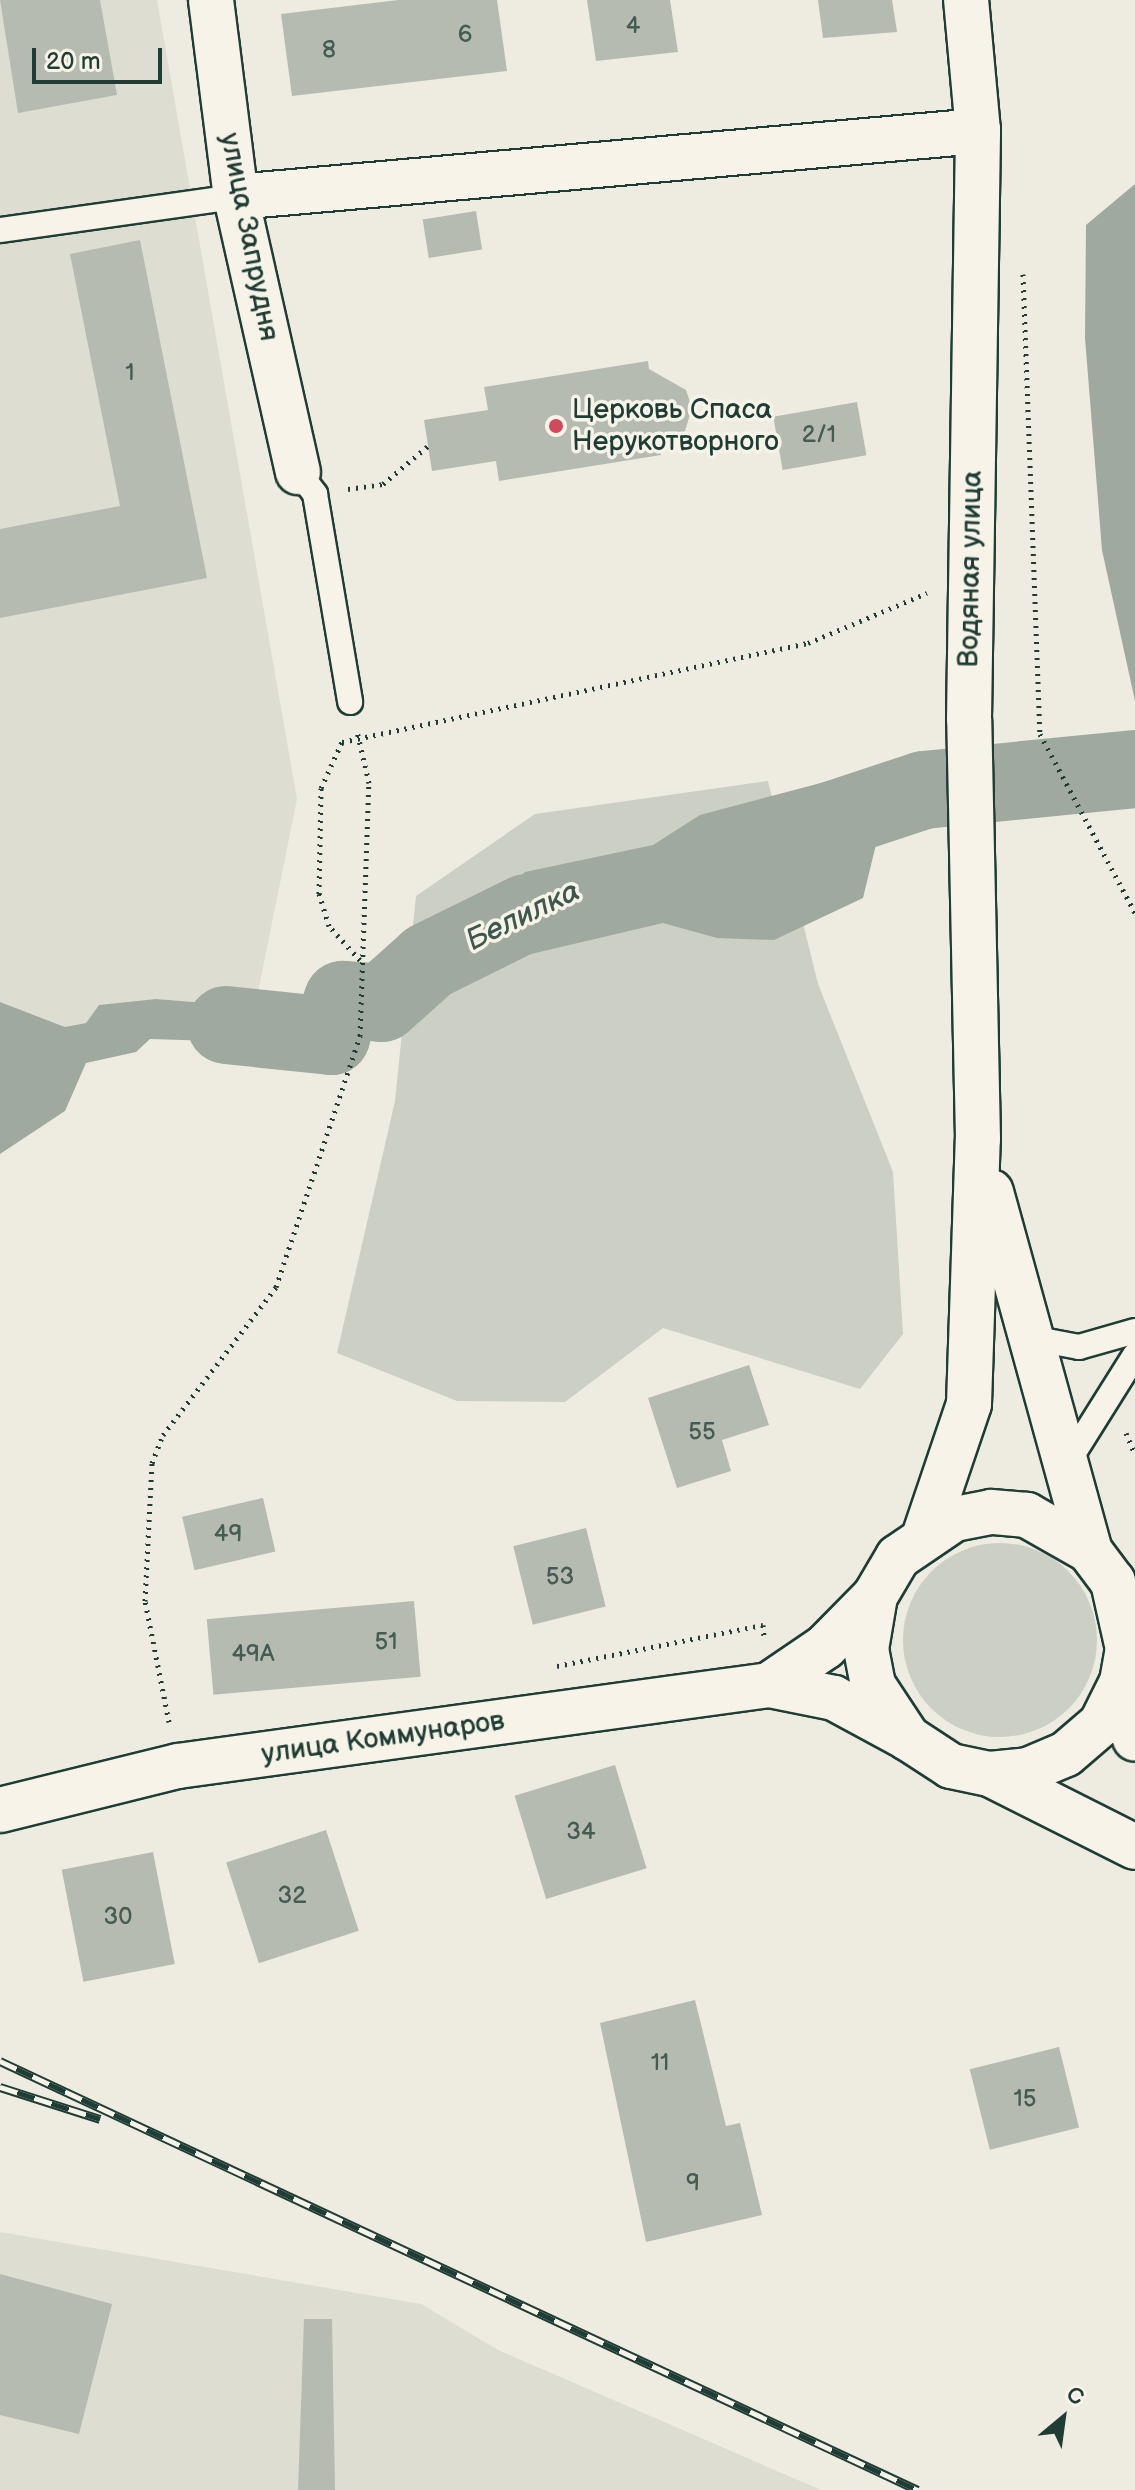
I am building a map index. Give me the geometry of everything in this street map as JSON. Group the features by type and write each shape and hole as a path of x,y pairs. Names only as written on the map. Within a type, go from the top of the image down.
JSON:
{"street":[{"name":"улица Запрудня","path":"211,0 236,197 307,483"},
{"name":"Водяная улица","path":"966,0 978,131 969,719 970,924 978,1139"},
{"path":"236,197 978,131"},
{"path":"978,1139 1026,1337 1090,1551 1125,1616 1122,1682 1135,1739"},
{"path":"925,1534 969,1404 978,1139"},
{"path":"769,1685 825,1647 875,1596 898,1557 925,1534 991,1512 1027,1515 1090,1551"},
{"path":"875,1596 866,1649 873,1685 908,1738"},
{"path":"990,1774 1028,1770 1066,1754 1101,1724 1122,1682"},
{"path":"769,1685 834,1698 908,1738 951,1766 990,1774 1135,1847"},
{"name":"улица Коммунаров","path":"0,1810 178,1766 769,1685"}],"lane":[{"path":"0,230 236,197"},
{"path":"307,483 350,702"},
{"path":"1026,1337 1079,1347 1135,1331"},
{"path":"1065,1467 1135,1355"}],"path":[{"path":"1023,260 1040,734 1135,913"},
{"path":"307,483 383,484 428,446"},
{"path":"361,961 329,926 319,894 321,788 342,742 808,643 924,593 971,585"},
{"path":"178,1766 145,1601 152,1463 163,1435 276,1287 360,1036 369,783 361,748"},
{"path":"1123,1429 1135,1454"}],"shaded area":[{"path":"0,0 157,0 297,799 255,1007 156,999 99,1005 86,1023 65,1027 0,1002"},
{"path":"768,781 818,984 893,1172 903,1334 860,1389 663,1328 565,1402 457,1401 337,1353 395,1101 416,896 535,814"},
{"path":"1000,1543 1037,1551 1068,1572 1089,1603 1097,1640 1089,1677 1068,1708 1037,1729 1000,1737 963,1729 932,1708 911,1677 903,1640 911,1603 932,1572 963,1551"},
{"path":"0,2232 421,2304 498,2350 821,2490 0,2490"}],"water":[{"path":"1135,184 1135,701 1102,550 1085,338 1086,225"},
{"path":"855,774 920,775 924,790 880,828 863,898 774,940 717,938 663,923 514,958 429,961 525,872 653,845 700,815"},
{"path":"156,999 255,1007 331,1036 302,1057 214,1041 150,1039 136,1052 86,1063 65,1111 0,1154 0,1002 65,1027 86,1023 99,1005"}],"building":[{"path":"0,0 100,0 117,95 18,113"},
{"path":"398,0 497,0 507,71 292,96 281,14"},
{"path":"587,0 670,0 678,52 596,61"},
{"path":"818,0 892,0 897,32 823,38"},
{"path":"476,211 482,250 429,258 423,219"},
{"path":"140,240 207,578 0,618 0,529 120,506 70,254"},
{"name":"Церковь Спаса Нерукотворного","path":"648,361 649,369 686,390 692,408 685,431 660,448 661,455 499,481 496,461 432,471 424,420 488,410 484,387"},
{"path":"857,402 866,455 783,470 773,417"},
{"path":"749,1365 769,1425 722,1440 731,1471 677,1488 648,1398"},
{"path":"263,1498 275,1552 194,1570 182,1517"},
{"path":"586,1528 606,1607 533,1625 513,1546"},
{"path":"414,1601 421,1677 213,1695 207,1619"},
{"path":"615,1765 647,1868 546,1899 515,1796"},
{"path":"326,1830 359,1931 259,1963 226,1862"},
{"path":"153,1852 175,1964 83,1982 62,1870"},
{"path":"695,2000 726,2126 740,2123 762,2215 646,2242 600,2023"},
{"path":"1059,2047 1079,2128 990,2150 970,2069"},
{"path":"0,2274 112,2304 79,2434 0,2415"},
{"path":"304,2319 332,2319 335,2490 298,2490"}],"waterway":[{"name":"Белилка","path":"824,823 924,790 1135,769"},
{"name":"Белилка","path":"226,1025 331,1036 343,1000 382,1003 429,961 526,913"}],"railway":[{"path":"0,2061 918,2490"},
{"path":"0,2087 100,2119"}],"place":[{"name":"Церковь Спаса Нерукотворного","path":"556,426"}]}
